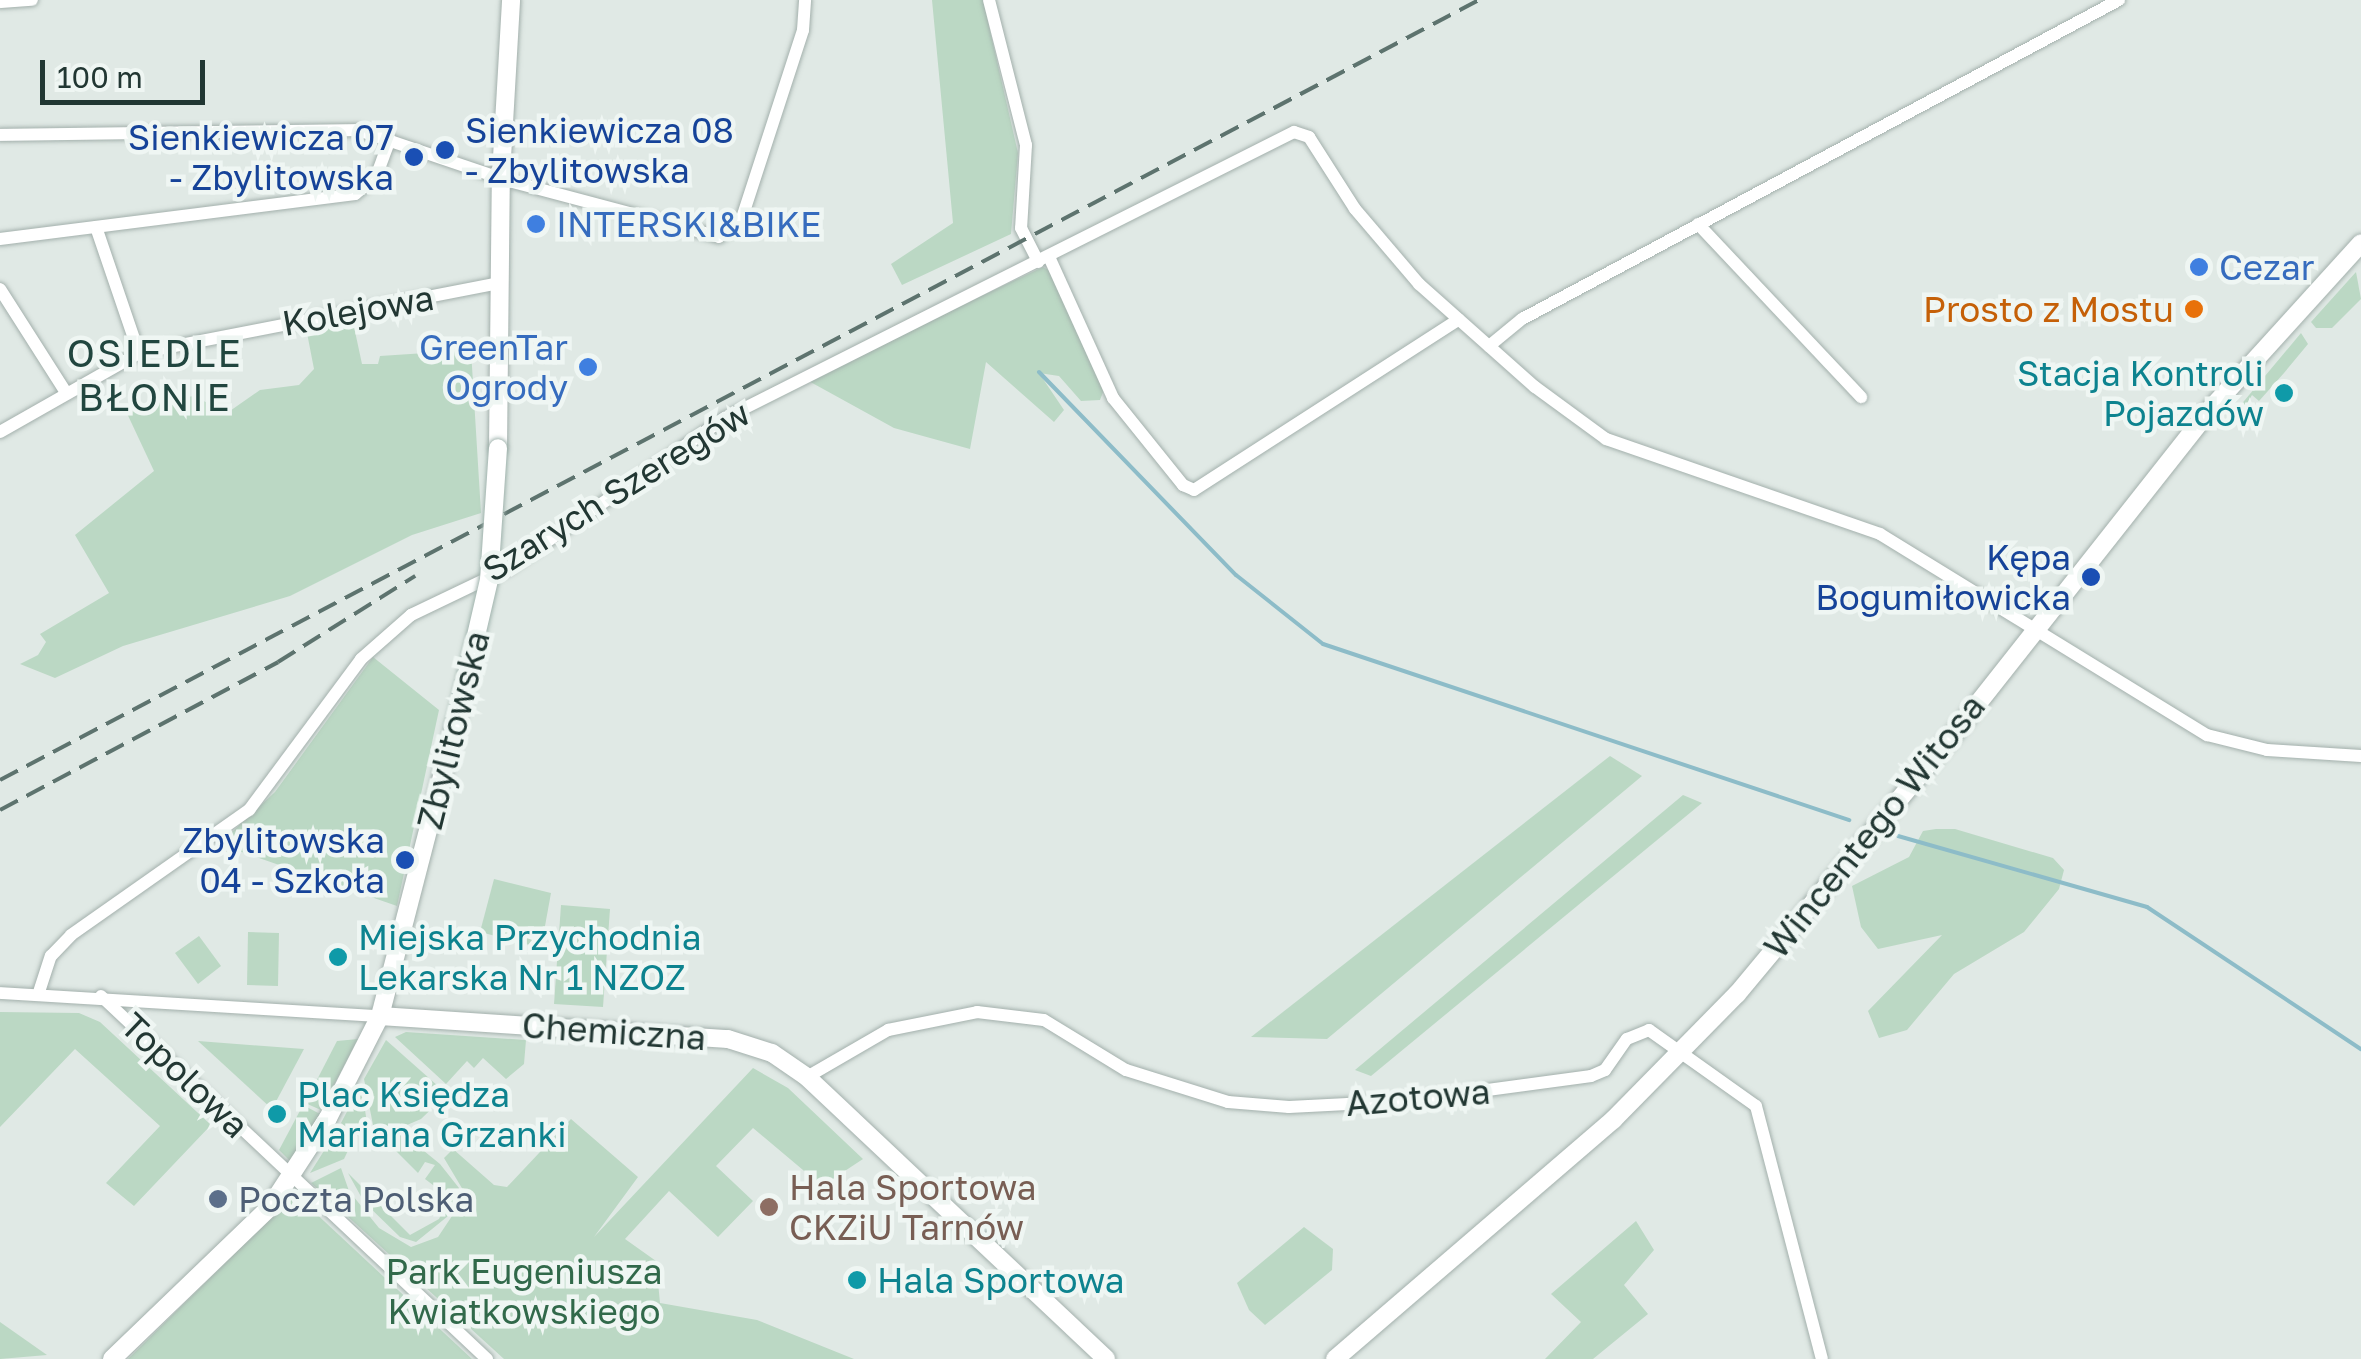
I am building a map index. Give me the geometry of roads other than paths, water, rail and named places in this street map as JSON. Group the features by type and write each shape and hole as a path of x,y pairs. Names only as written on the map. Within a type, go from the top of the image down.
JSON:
{"street":[{"path":"0,2 32,0"},
{"name":"Zbylitowska","path":"112,1359 270,1207 292,1178 380,1016 455,726 488,580 498,448 500,175 511,0"},
{"path":"0,135 333,127 390,139 707,236 730,232 741,221 803,30 805,0"},
{"path":"989,0 1026,145 1021,228 1044,260 1113,398 1183,485 1194,490 1459,319 1575,419 1621,447 1880,534 2207,735 2267,750 2361,756"},
{"path":"1490,346 1522,319 2118,0"},
{"name":"Szarych Szeregów","path":"39,992 51,956 71,935 249,810 361,659 410,615 523,559 725,418 1044,260 1286,134 1301,132 1382,244 1459,319"},
{"path":"0,240 355,194 376,176 390,139"},
{"path":"1698,224 1861,397"},
{"path":"96,227 138,352"},
{"name":"Wincentego Witosa","path":"1335,1359 1552,1176 1681,1052 1942,749 2032,629 2208,414 2361,243"},
{"name":"Kolejowa","path":"0,432 138,352 499,284"},
{"path":"0,290 65,391"},
{"name":"Chemiczna","path":"0,993 39,992 728,1039 772,1052 807,1077 1106,1359"},
{"name":"Topolowa","path":"101,996 487,1359"},
{"name":"Azotowa","path":"807,1077 888,1030 977,1012 1044,1020 1126,1070 1246,1106 1406,1101 1557,1082 1605,1070 1627,1039 1649,1030 1740,1091 1766,1126 1795,1272 1822,1359"}],"waterway":[{"path":"1039,372 1236,575 1323,644 1849,820"},
{"path":"1898,836 2147,907 2361,1049"}],"railway":[{"path":"0,780 1479,0"},
{"path":"0,810 278,662 415,576"}],"place":[{"name":"Sienkiewicza 08 - Zbylitowska","path":"445,150"},
{"name":"Sienkiewicza 07 - Zbylitowska","path":"414,157"},
{"name":"INTERSKI&BIKE","path":"536,224"},
{"name":"Cezar","path":"2199,267"},
{"name":"Prosto z Mostu","path":"2194,309"},
{"name":"GreenTar Ogrody","path":"588,367"},
{"name":"Stacja Kontroli Pojazdów","path":"2284,393"},
{"name":"Kępa Bogumiłowicka","path":"2091,577"},
{"name":"Zbylitowska 04 - Szkoła","path":"405,860"},
{"name":"Miejska Przychodnia Lekarska Nr 1 NZOZ","path":"338,957"},
{"name":"Plac Księdza Mariana Grzanki","path":"277,1114"},
{"name":"Poczta Polska","path":"218,1199"},
{"name":"Hala Sportowa CKZiU Tarnów","path":"769,1207"},
{"name":"Hala Sportowa","path":"857,1280"}],"district":[{"name":"OSIEDLE BŁONIE","path":"155,374"}],"park label":[{"name":"Park Eugeniusza Kwiatkowskiego","path":"524,1291"}]}
